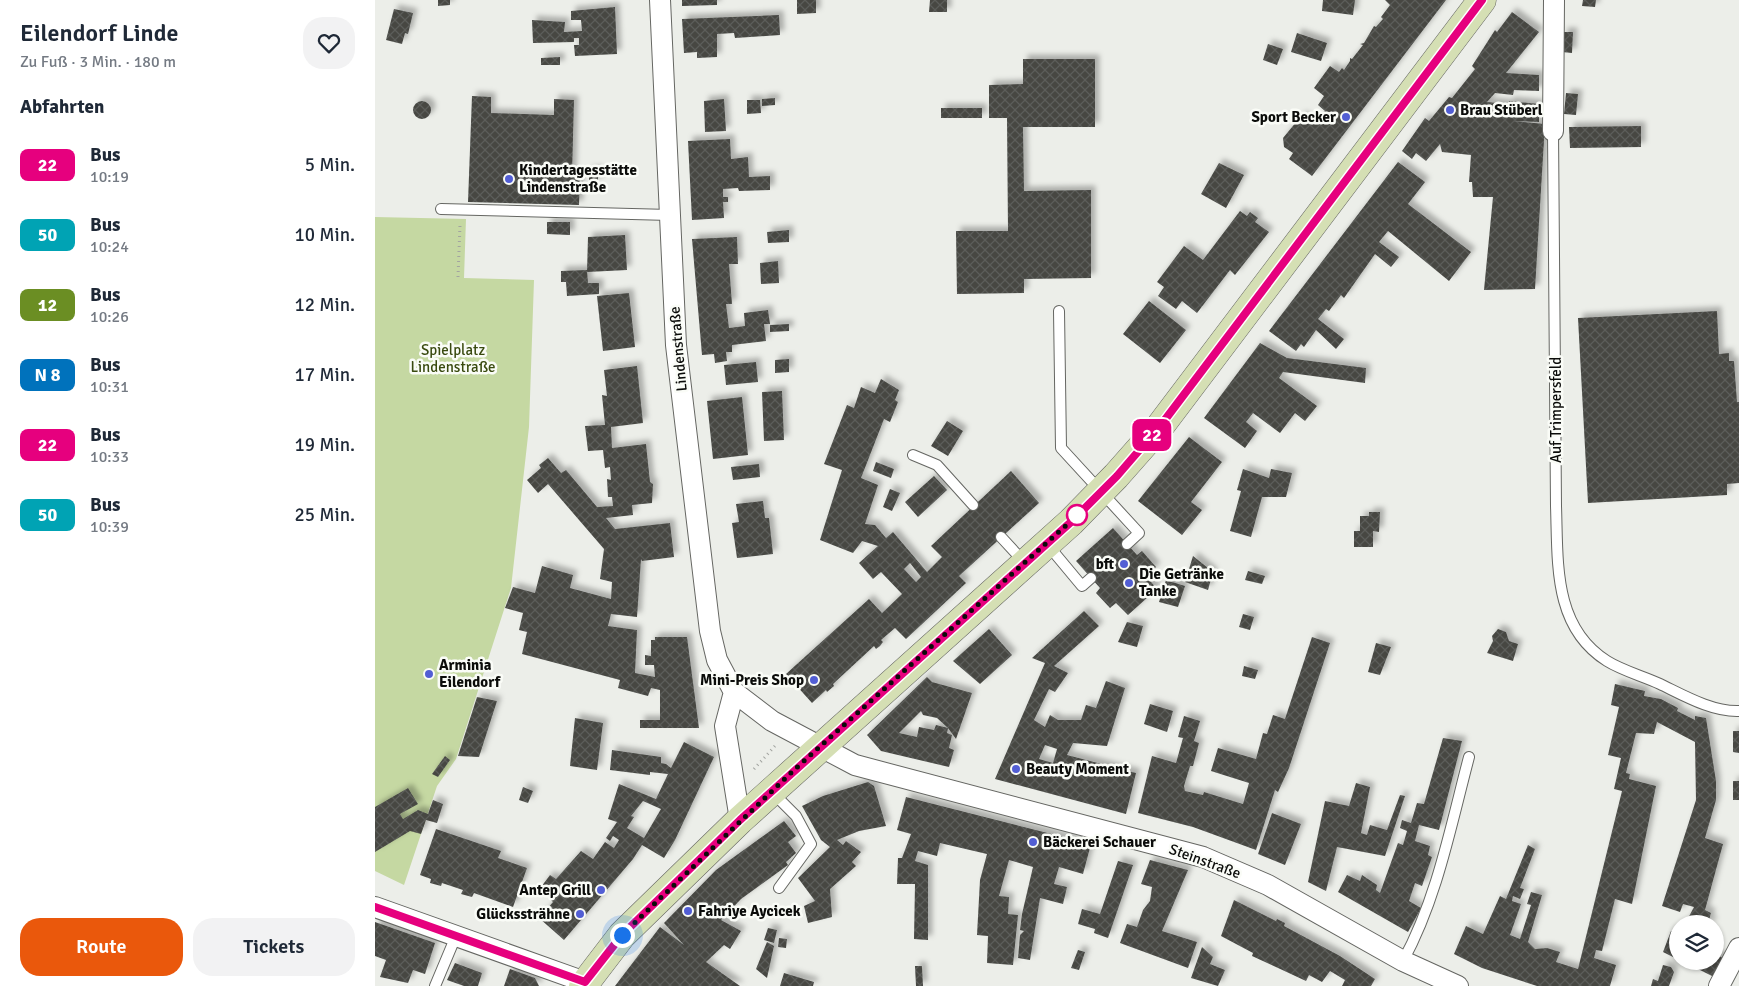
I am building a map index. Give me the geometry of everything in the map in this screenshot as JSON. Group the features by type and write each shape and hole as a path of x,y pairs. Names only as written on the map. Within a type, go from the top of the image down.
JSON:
{"main road":[{"path":"584,984 622,935 740,820 1102,492 1161,425 1482,0"}],"street":[{"name":"Lindenstraße","path":"660,0 676,345 710,631 717,660 734,692 786,729 819,747"},
{"name":"Auf Trimpersfeld","path":"1553,131 1554,0"},
{"path":"734,692 725,726 740,820"},
{"name":"Steinstraße","path":"819,747 855,765 1203,857 1269,886 1403,961 1458,986"},
{"path":"375,907 584,984"},
{"path":"1719,986 1739,948"}],"lane":[{"name":"Auf Trimpersfeld","path":"1553,131 1557,546 1565,611 1583,642 1608,662 1701,703 1739,711"},
{"path":"441,209 670,216"},
{"path":"1059,311 1061,448 1139,533 1127,544"},
{"path":"913,455 937,465 973,505"},
{"path":"1001,537 1025,563"},
{"path":"1046,544 1082,586 1091,578"},
{"path":"1403,961 1416,937 1444,852 1469,757"},
{"path":"771,792 796,816 811,844 779,888"},
{"path":"435,986 456,936"}],"path":[{"path":"458,276 460,210"},
{"path":"735,788 771,752 786,729"}],"green space":[{"name":"Spielplatz Lindenstraße","path":"375,217 466,219 464,278 534,280 529,427 511,588 456,759 437,786 404,885 375,871"}],"building":[{"path":"438,0 450,0 450,5 438,6"},
{"path":"682,0 717,0 717,5 682,6"},
{"path":"797,0 816,0 816,13 797,14"},
{"path":"930,0 947,0 947,12 929,12"},
{"path":"1323,0 1355,0 1353,15 1322,11"},
{"path":"1385,0 1446,0 1312,176 1289,159 1293,153 1284,147 1283,138 1302,115 1315,125 1325,111 1318,105 1324,96 1314,88 1330,66 1339,72 1342,68 1344,70 1350,58 1352,59 1363,45 1360,44 1364,43 1374,26 1376,27 1383,19 1381,17 1390,5"},
{"path":"1583,0 1596,0 1595,7 1582,6"},
{"path":"615,7 617,54 575,56 574,45 579,45 579,38 574,38 574,42 533,43 532,20 565,22 564,32 582,31 581,20 571,20 571,11"},
{"path":"394,9 413,13 408,34 405,33 402,44 386,40"},
{"path":"1512,12 1539,32 1506,73 1539,75 1539,91 1514,90 1513,95 1495,93 1487,102 1509,104 1509,101 1539,104 1539,122 1513,121 1545,124 1535,289 1484,290 1493,197 1473,197 1472,182 1469,182 1471,155 1442,152 1440,144 1426,161 1416,153 1412,159 1402,151 1425,118 1429,121 1449,97 1452,98 1475,69 1472,66 1495,30 1497,32"},
{"path":"779,15 780,35 735,38 734,33 717,34 717,57 697,58 697,52 684,53 682,19"},
{"path":"1563,32 1573,32 1572,53 1562,52"},
{"path":"1297,33 1327,43 1321,61 1291,52"},
{"path":"1268,44 1283,49 1277,65 1263,60"},
{"path":"560,57 560,65 541,65 541,58"},
{"path":"1023,59 1095,59 1095,127 1023,127 1024,191 1091,190 1091,278 1024,279 1024,293 957,294 956,231 1008,231 1007,118 989,118 989,85 1023,84"},
{"path":"1566,93 1578,94 1576,115 1564,114"},
{"path":"472,96 491,97 491,113 554,115 554,99 574,100 572,176 580,176 579,205 468,202"},
{"path":"775,98 775,105 762,106 762,99"},
{"path":"724,99 726,131 705,132 704,101"},
{"path":"747,100 760,100 761,113 747,114"},
{"path":"418,101 426,101 431,106 429,117 418,119 413,114 413,106"},
{"path":"941,108 982,108 982,118 941,118"},
{"path":"1641,126 1641,147 1570,148 1569,127"},
{"path":"730,139 731,159 748,157 749,177 770,176 770,190 739,191 738,188 723,189 723,197 728,197 728,202 723,202 724,218 692,220 688,141"},
{"path":"1398,162 1425,182 1408,204 1471,252 1449,281 1388,231 1379,242 1399,257 1391,267 1375,254 1344,298 1341,295 1329,311 1326,309 1318,319 1344,339 1336,349 1316,330 1304,347 1301,344 1296,351 1269,331"},
{"path":"1219,163 1244,175 1226,208 1201,194"},
{"path":"589,170 598,170 598,182 589,182"},
{"path":"1240,211 1247,216 1250,212 1258,218 1255,222 1269,232 1235,275 1230,270 1197,313 1182,301 1176,309 1158,296 1164,287 1157,282 1184,246 1203,260"},
{"path":"547,222 570,222 570,235 547,234"},
{"path":"789,230 789,242 768,243 767,232"},
{"path":"625,235 627,270 587,272 588,237"},
{"path":"737,237 738,264 729,264 732,304 726,304 729,328 745,326 744,313 768,310 770,324 764,324 766,341 732,345 732,352 726,352 727,361 715,363 714,354 702,355 692,239"},
{"path":"778,261 779,283 761,284 760,263"},
{"path":"587,270 588,283 599,283 599,294 567,296 566,282 561,282 561,271"},
{"path":"629,293 635,347 603,351 597,296"},
{"path":"1149,301 1186,330 1160,363 1123,334"},
{"path":"1717,311 1719,354 1729,353 1729,361 1734,361 1737,402 1739,402 1739,483 1727,484 1727,495 1588,503 1578,318"},
{"path":"789,324 789,331 770,332 770,325"},
{"path":"1260,343 1287,358 1366,368 1365,383 1283,372 1279,378 1317,406 1305,421 1295,413 1280,433 1253,413 1246,422 1257,431 1245,448 1204,418"},
{"path":"789,359 789,372 775,373 775,360"},
{"path":"756,362 758,382 726,385 724,365"},
{"path":"637,366 643,423 611,427 612,448 646,444 650,482 653,484 652,503 632,505 633,515 606,518 615,529 670,523 674,557 642,561 641,559 637,617 611,614 608,626 637,630 635,673 655,677 654,665 645,665 645,655 651,656 651,640 655,640 655,637 687,637 699,728 640,728 640,720 660,720 660,690 651,688 648,696 618,688 620,680 522,654 527,632 519,630 523,613 505,608 513,587 535,593 542,566 573,575 570,588 611,599 612,582 600,579 604,549 548,484 538,493 527,480 541,468 539,465 548,458 561,473 566,470 597,507 613,506 612,497 608,497 607,479 611,480 610,467 605,468 603,450 588,451 585,426 605,425 602,395 607,396 604,370"},
{"path":"881,379 899,390 895,400 898,402 890,422 884,419 861,478 878,485 865,524 875,525 886,538 893,532 927,572 942,557 931,546 1011,471 1039,503 959,576 966,583 906,639 895,628 881,640 883,642 880,646 876,649 874,646 833,684 834,686 827,692 826,690 812,703 786,674 869,599 882,613 902,594 881,572 873,579 859,563 878,546 862,541 853,553 820,540 842,470 824,464 847,405 854,408 861,387 875,393","holes":["910,563 921,577 916,582 904,569"]},
{"path":"782,391 784,440 764,441 762,392"},
{"path":"742,397 748,455 713,459 707,401"},
{"path":"947,421 963,431 948,456 931,446"},
{"path":"1189,437 1222,462 1191,502 1202,510 1182,535 1138,501"},
{"path":"876,462 894,469 891,478 873,471"},
{"path":"759,464 760,477 733,480 731,467"},
{"path":"1243,469 1269,478 1271,469 1292,473 1286,497 1262,497 1251,537 1230,531 1241,491 1237,490"},
{"path":"934,476 947,490 918,517 905,502"},
{"path":"890,489 900,493 892,511 883,507"},
{"path":"763,501 765,518 769,518 773,554 737,558 732,523 739,522 736,504"},
{"path":"1369,512 1380,512 1379,532 1373,531 1373,547 1354,547 1354,531 1360,531 1360,516 1369,516"},
{"path":"1113,528 1137,555 1142,551 1156,567 1146,576 1157,589 1128,615 1116,603 1110,608 1096,593 1100,588 1076,561"},
{"path":"1193,556 1213,572 1208,590 1185,582"},
{"path":"1248,571 1265,576 1262,584 1245,580"},
{"path":"1166,580 1185,586 1178,607 1159,602"},
{"path":"1084,611 1099,626 1054,666 1068,673 1055,692 1049,689 1034,720 1045,727 1050,715 1058,720 1081,720 1086,705 1096,708 1106,681 1125,688 1107,746 1073,743 1067,755 1136,773 1126,814 995,779 1045,663 1032,658","holes":["1045,745 1057,749 1053,763 1039,759"]},
{"path":"1243,614 1254,617 1250,630 1239,627"},
{"path":"1127,622 1143,626 1137,647 1118,642"},
{"path":"989,629 1012,655 980,684 953,661"},
{"path":"1498,629 1506,632 1509,641 1518,644 1513,661 1487,653 1493,641 1492,636"},
{"path":"1312,637 1330,643 1289,768 1278,792 1275,790 1256,850 1193,827 1138,813 1152,756 1176,763 1183,738 1178,737 1184,716 1200,721 1194,741 1199,743 1193,766 1190,766 1184,786 1185,791 1203,795 1204,792 1243,804 1249,783 1211,771 1218,748 1256,759 1263,733 1267,734 1273,715 1285,719"},
{"path":"1376,643 1391,647 1380,675 1368,672"},
{"path":"1244,666 1258,670 1255,679 1242,676"},
{"path":"927,677 932,682 972,693 956,739 948,728 947,733 952,735 949,748 954,750 949,767 881,751 867,735","holes":["921,711 923,715 937,718 948,728 936,725 934,730 919,727 917,737 899,733"]},
{"path":"1615,684 1645,691 1644,696 1661,699 1678,708 1677,711 1695,720 1695,716 1706,718 1716,781 1716,800 1705,838 1723,844 1705,910 1711,913 1710,915 1690,915 1694,907 1683,904 1680,912 1662,906 1696,800 1695,742 1657,722 1654,734 1636,733 1626,773 1630,774 1629,779 1656,786 1632,904 1615,899 1602,951 1596,950 1594,958 1616,965 1610,986 1537,986 1482,968 1454,954 1466,926 1483,934 1500,896 1506,899 1528,845 1535,849 1520,888 1524,889 1520,899 1513,896 1512,901 1521,904 1510,935 1520,939 1531,905 1527,904 1531,892 1542,895 1528,942 1535,949 1547,948 1560,952 1556,962 1578,969 1622,791 1614,789 1621,758 1608,755 1619,707 1611,705"},
{"path":"477,697 497,701 479,757 458,756"},
{"path":"1150,704 1173,711 1167,732 1144,724"},
{"path":"575,718 603,723 597,770 570,766"},
{"path":"1733,731 1739,731 1739,753 1733,752"},
{"path":"1443,738 1462,741 1439,830 1419,825 1415,841 1430,846 1428,855 1432,857 1422,886 1415,883 1409,901 1421,908 1408,932 1338,892 1347,875 1360,881 1362,875 1377,885 1376,890 1380,893 1398,843 1403,845 1407,831 1400,828 1402,820 1411,823 1417,803 1424,804"},
{"path":"684,742 714,757 675,840 664,858 642,845 633,859 564,940 539,918 553,902 549,898 552,894 541,887 550,875 556,879 581,851 593,859 605,842 614,848 619,840 613,836 610,841 606,838 617,822 608,819 619,784 656,799 668,774 650,772 650,775 610,770 612,750 661,757 661,763 671,768","holes":["643,801 661,809 644,838 627,828 634,817 631,816"]},
{"path":"445,756 450,760 438,777 432,774"},
{"path":"1733,781 1739,781 1739,800 1733,800"},
{"path":"868,782 874,786 886,826 859,831 837,840 843,845 846,841 861,852 852,862 856,866 830,889 832,917 808,923 804,906 815,901 798,878 830,847 821,840 802,806 823,796"},
{"path":"1356,783 1370,787 1361,833 1367,835 1370,825 1387,830 1400,795 1405,796 1385,856 1337,847 1326,891 1308,882 1325,801 1349,806"},
{"path":"523,787 533,791 528,803 519,800"},
{"path":"408,788 418,804 400,814 403,819 418,810 428,814 433,800 443,804 437,823 426,820 421,834 410,831 375,852 375,807"},
{"path":"906,797 1091,844 1083,874 1059,867 1054,884 1067,887 1063,904 1040,898 1030,960 1018,958 1020,935 1024,931 1020,930 1022,914 1033,867 1009,860 999,896 1009,897 1008,914 1018,915 1013,965 987,963 988,936 977,935 980,880 987,854 940,843 937,856 918,851 915,861 928,865 928,940 914,939 915,884 897,884 898,858 902,858 911,834 897,830"},
{"path":"1272,813 1301,824 1285,865 1258,854"},
{"path":"784,821 796,836 788,842 796,853 786,862 788,865 741,899 721,920 741,931 730,949 724,945 706,962 740,986 615,986 660,927 684,945 664,923 716,870"},
{"path":"436,829 501,851 498,858 527,868 513,907 474,893 472,897 461,894 463,890 442,883 441,886 430,883 431,879 420,875"},
{"path":"1150,860 1188,870 1162,931 1197,942 1188,968 1120,943 1127,924 1137,927 1143,910 1150,901 1152,887 1141,884"},
{"path":"1118,861 1133,865 1108,938 1094,933 1095,929 1078,924 1082,909 1100,914"},
{"path":"1234,900 1276,921 1277,919 1285,923 1284,926 1340,956 1375,979 1371,986 1342,986 1345,980 1330,971 1322,982 1309,975 1306,981 1252,956 1253,953 1221,936"},
{"path":"375,922 435,943 425,974 413,970 408,983 380,977 386,960 375,956"},
{"path":"768,928 777,930 774,943 764,940"},
{"path":"1669,936 1669,955 1663,952"},
{"path":"779,938 787,939 786,948 778,947"},
{"path":"767,942 774,946 767,978 756,969"},
{"path":"1202,947 1213,957 1210,964 1225,970 1218,986 1191,978"},
{"path":"1078,950 1085,952 1079,970 1071,968"},
{"path":"455,963 482,973 478,986 464,986 447,980"},
{"path":"1663,965 1669,966 1669,970 1673,970 1674,972 1669,986 1651,986 1653,979 1658,981"},
{"path":"915,966 922,966 923,986 916,986"},
{"path":"510,969 535,978 539,986 504,986"},
{"path":"1700,970 1722,970 1718,979"},
{"path":"784,973 814,982 813,986 780,986"}],"bus line":[{"name":"22","path":"375,907 585,982 622,935 740,820 848,720 1071,522 1117,476 1161,425 1482,0"}],"place":[{"name":"Brau Stüberl","path":"1450,110"},
{"name":"Sport Becker","path":"1346,117"},
{"name":"Kindertagesstätte Lindenstraße","path":"509,179"},
{"name":"bft","path":"1124,564"},
{"name":"Die Getränke Tanke","path":"1129,583"},
{"name":"Arminia Eilendorf","path":"429,674"},
{"name":"Mini-Preis Shop","path":"814,680"},
{"name":"Beauty Moment","path":"1016,769"},
{"name":"Bäckerei Schauer","path":"1033,842"},
{"name":"Antep Grill","path":"601,890"},
{"name":"Fahriye Aycicek","path":"688,911"},
{"name":"Glückssträhne","path":"580,914"}],"route":[{"path":"622,935 740,820 848,720 1081,512 1077,515"}]}
